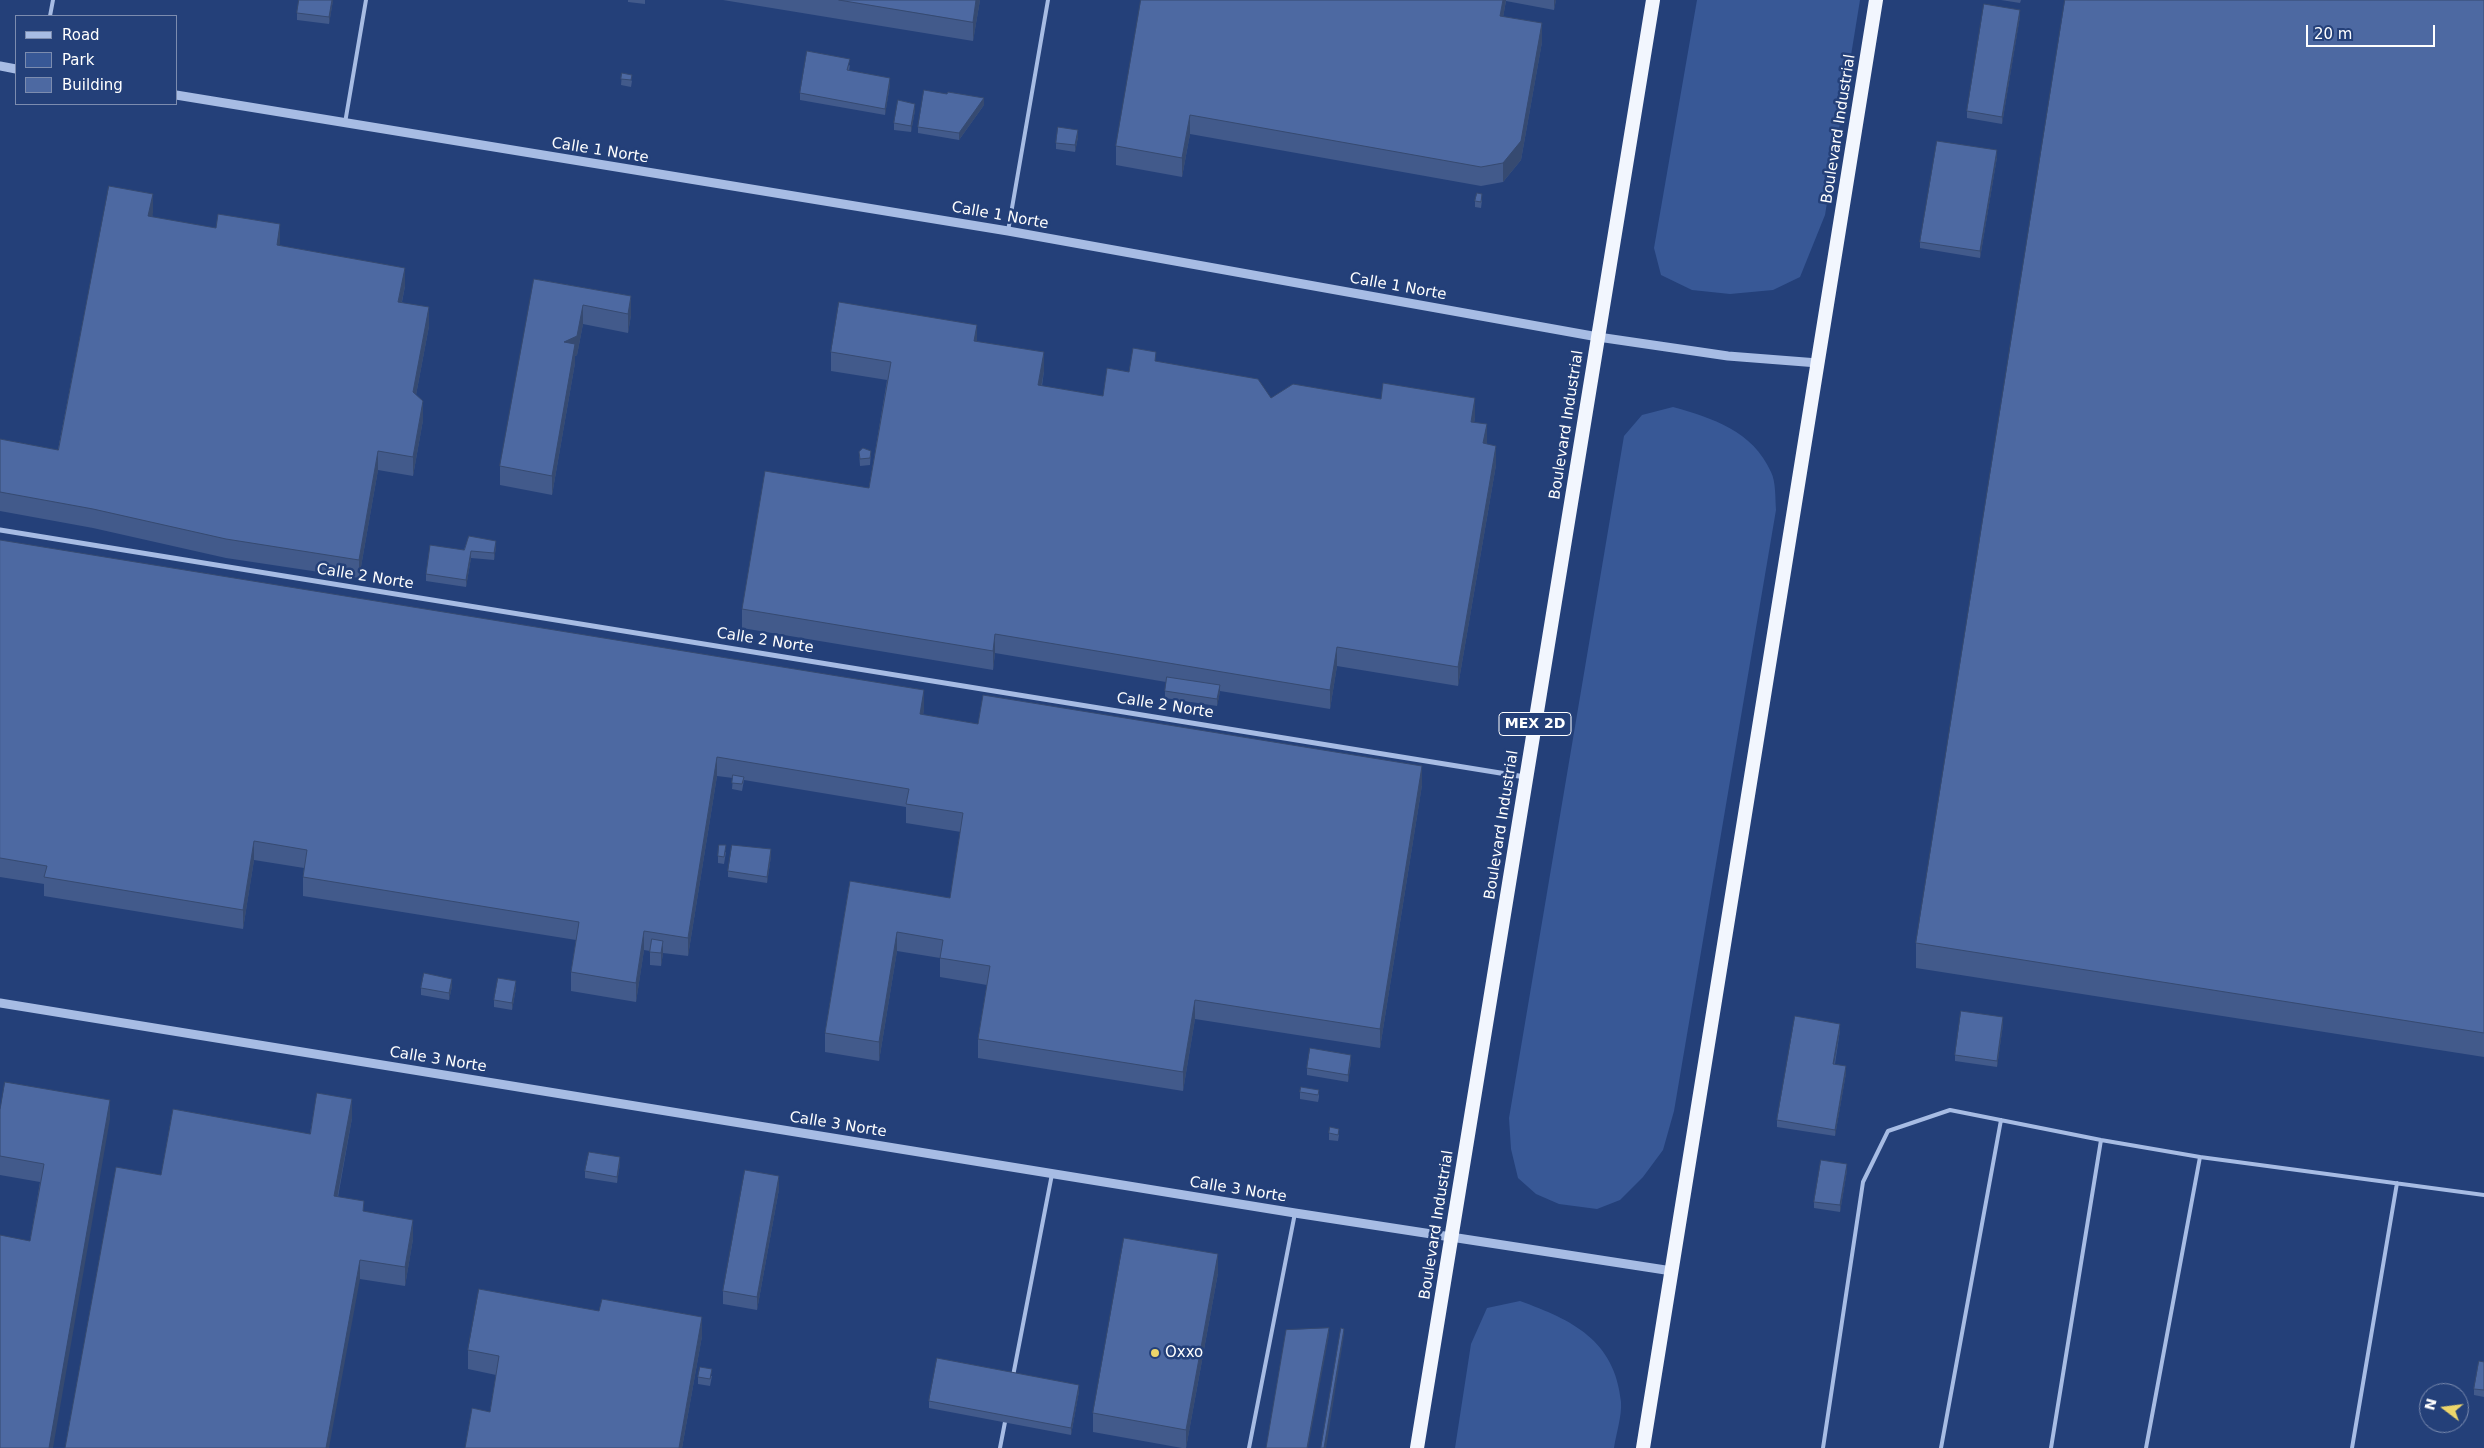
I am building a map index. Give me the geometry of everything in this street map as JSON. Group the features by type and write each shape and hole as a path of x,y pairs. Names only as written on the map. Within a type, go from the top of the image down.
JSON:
{"highway":[{"name":"Boulevard Industrial","path":"1417,1448 1653,0"},
{"name":"Boulevard Industrial","path":"1643,1448 1876,0"}],"street":[{"path":"0,66 15,69"},
{"name":"Calle 1 Norte","path":"178,95 1008,231 1598,337 1728,356 1818,363"},
{"name":"Calle 2 Norte","path":"0,530 1526,777"},
{"name":"Calle 3 Norte","path":"0,1003 1052,1174 1672,1272"}],"lane":[{"path":"50,15 53,0"},
{"path":"345,123 366,0"},
{"path":"1008,231 1048,0"},
{"path":"1823,1448 1863,1182 1888,1131 1950,1110 2101,1140 2200,1157 2484,1195"},
{"path":"1942,1448 2001,1120"},
{"path":"2050,1448 2101,1140"},
{"path":"2146,1448 2200,1157"},
{"path":"1013,1378 1052,1174"},
{"path":"2352,1448 2397,1183"},
{"path":"1249,1448 1295,1213"},
{"path":"1000,1448 1005,1422"}],"green space":[{"path":"1697,0 1860,0 1825,215 1800,277 1773,290 1730,294 1692,290 1661,275 1654,248"},
{"path":"1673,407 1702,416 1730,428 1754,446 1773,476 1776,510 1674,1111 1663,1150 1643,1177 1620,1200 1597,1209 1559,1204 1536,1194 1518,1178 1511,1149 1509,1118 1624,436 1642,415"},
{"path":"1520,1301 1557,1316 1588,1335 1610,1363 1617,1381 1621,1402 1620,1419 1614,1448 1455,1448 1471,1344 1487,1308"}],"building":[{"path":"299,0 332,0 329,17 297,13"},
{"path":"839,0 976,0 973,22"},
{"path":"1141,0 1503,0 1500,16 1542,23 1521,141 1503,163 1481,167 1190,115 1182,158 1116,146"},
{"path":"2065,0 2484,0 2484,1033 1916,943"},
{"path":"1984,4 2020,10 2002,117 1967,111"},
{"path":"807,51 850,59 847,70 890,78 885,109 800,93"},
{"path":"622,73 632,75 631,80 621,79"},
{"path":"924,90 984,98 959,133 918,127"},
{"path":"898,100 915,104 911,126 894,123"},
{"path":"1058,127 1078,130 1075,145 1056,143"},
{"path":"1937,141 1997,150 1980,251 1920,242"},
{"path":"109,186 153,194 148,216 216,228 218,214 280,224 277,245 405,268 398,302 429,307 413,392 423,401 413,457 378,451 359,560 226,539 93,509 0,492 0,439 58,450"},
{"path":"1477,193 1482,194 1481,202 1475,201"},
{"path":"534,279 631,296 628,314 583,305 577,336 564,342 575,344 552,476 500,466"},
{"path":"839,302 977,325 974,341 1044,352 1038,385 1103,396 1107,368 1129,372 1133,348 1156,352 1155,361 1258,379 1271,398 1293,384 1381,399 1383,383 1475,398 1471,422 1487,424 1483,443 1496,446 1458,667 1337,647 1330,690 995,634 993,651 742,609 765,471 869,488 891,362 831,352"},
{"path":"863,448 871,451 870,458 860,459 859,452"},
{"path":"469,536 496,541 494,553 471,551 466,580 426,574 430,545 464,550"},
{"path":"0,540 924,690 920,714 978,724 983,695 1422,766 1380,1029 1195,1000 1183,1072 978,1039 990,966 940,958 943,940 897,932 879,1042 825,1033 850,881 950,898 963,813 906,804 909,789 717,757 688,938 644,931 636,983 571,972 579,922 303,877 307,850 254,841 243,910 44,877 47,866 0,858"},
{"path":"1167,677 1220,685 1217,699 1165,691"},
{"path":"733,775 744,777 742,784 732,783"},
{"path":"719,845 726,845 724,857 718,856"},
{"path":"732,845 771,849 767,877 728,871"},
{"path":"652,939 663,941 661,953 650,952"},
{"path":"424,973 452,979 449,993 421,988"},
{"path":"498,978 516,981 512,1003 494,1000"},
{"path":"1961,1011 2003,1017 1997,1061 1955,1055"},
{"path":"1795,1016 1840,1024 1833,1064 1846,1066 1835,1130 1777,1120"},
{"path":"1310,1048 1351,1055 1348,1075 1307,1068"},
{"path":"5,1082 110,1100 49,1448 0,1448 0,1235 30,1241 44,1164 0,1156 0,1110"},
{"path":"1301,1087 1319,1090 1318,1095 1300,1092"},
{"path":"317,1093 352,1099 334,1196 364,1201 363,1211 413,1220 405,1267 360,1260 326,1448 65,1448 116,1167 161,1175 173,1109 310,1134"},
{"path":"1330,1127 1339,1129 1338,1135 1329,1133"},
{"path":"589,1152 620,1157 617,1177 585,1171"},
{"path":"1821,1160 1847,1164 1840,1205 1814,1202"},
{"path":"745,1170 779,1176 757,1297 723,1291"},
{"name":"Oxxo","path":"1124,1238 1218,1254 1186,1430 1093,1413"},
{"path":"479,1289 599,1311 602,1299 702,1317 679,1448 465,1448 472,1408 490,1412 499,1356 468,1350"},
{"path":"1329,1328 1307,1448 1266,1448 1286,1330"},
{"path":"1341,1328 1344,1329 1324,1448 1321,1448"},
{"path":"937,1358 1079,1385 1071,1428 929,1401"},
{"path":"2479,1361 2484,1362 2484,1390 2474,1389"},
{"path":"700,1367 712,1369 710,1379 698,1377"}],"place":[{"name":"Oxxo","path":"1155,1353"}]}
